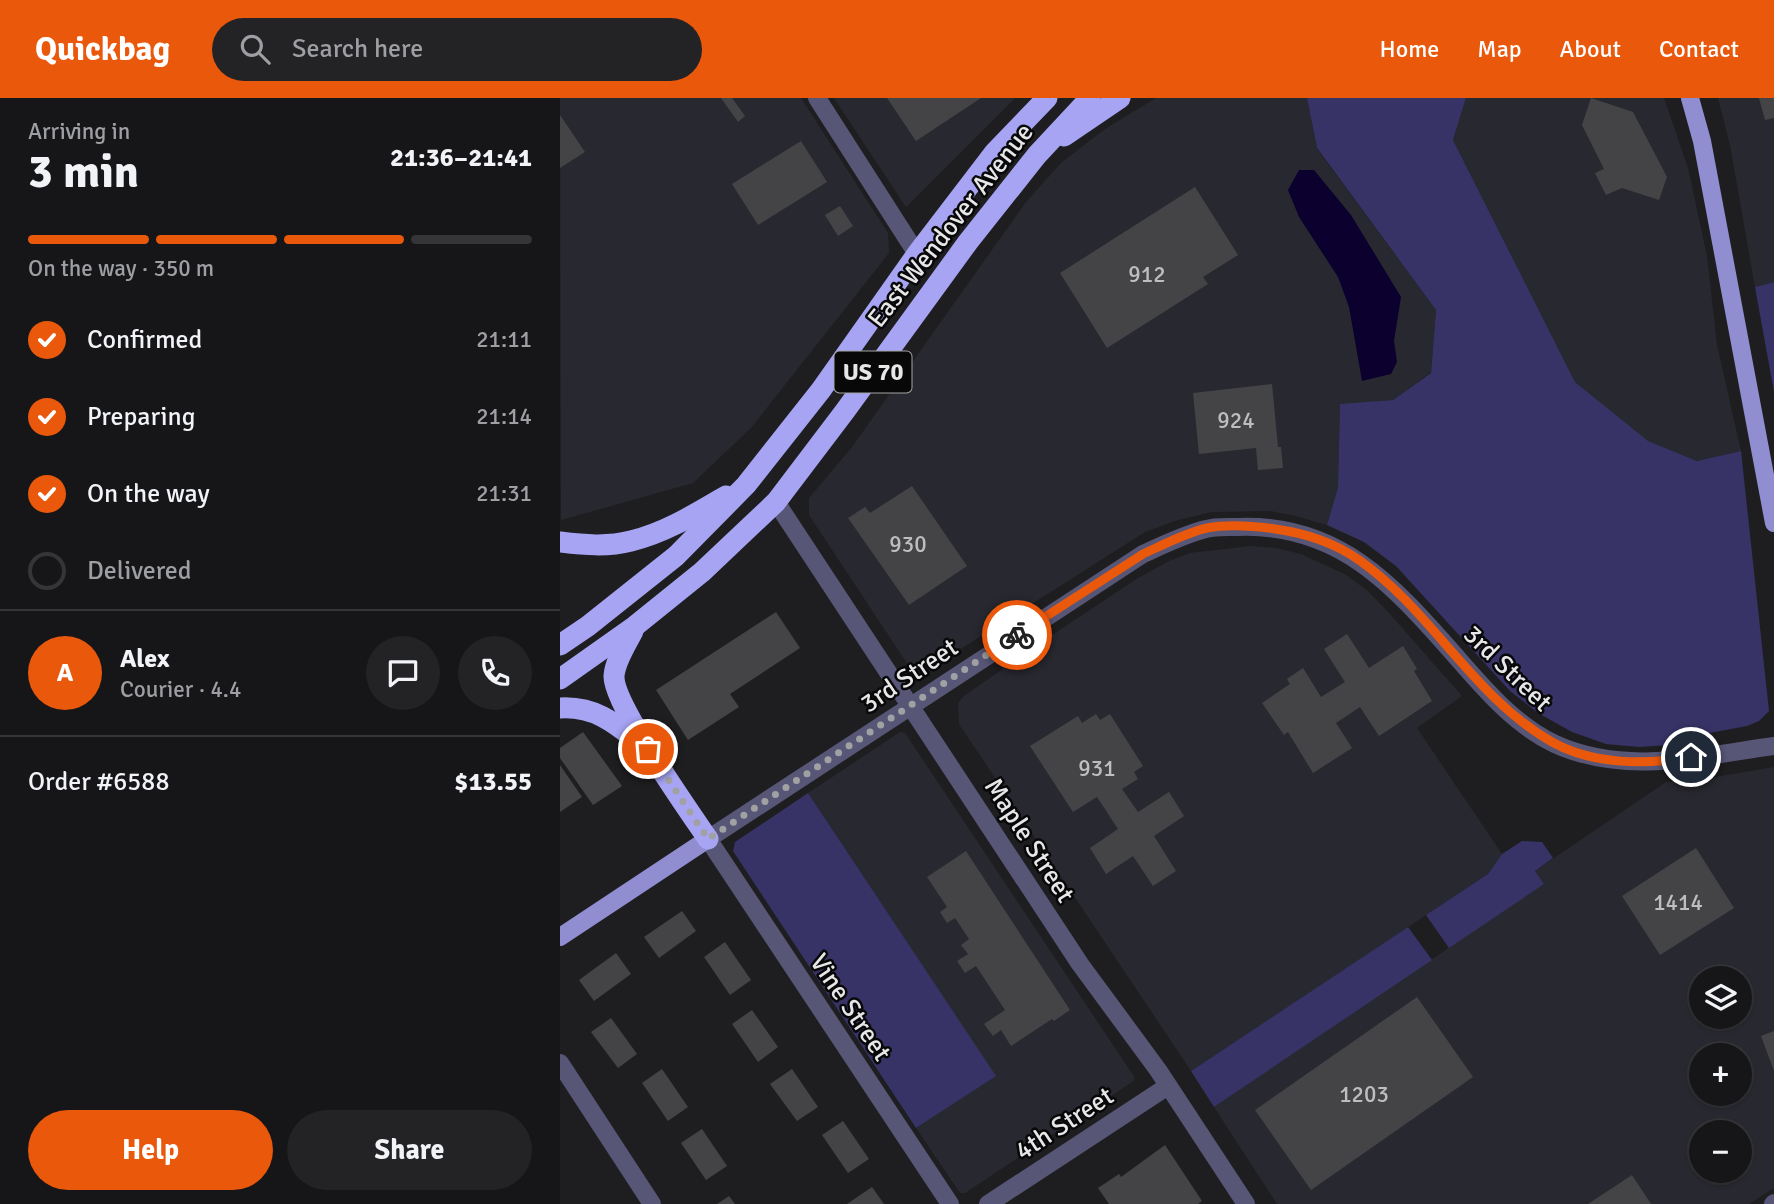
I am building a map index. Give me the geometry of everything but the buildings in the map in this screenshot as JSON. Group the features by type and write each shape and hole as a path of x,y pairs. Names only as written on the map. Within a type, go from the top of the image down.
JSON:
{"highway":[{"name":"East Wendover Avenue","path":"560,645 676,556 746,485 821,390 917,254 995,152 1046,98"},
{"name":"East Wendover Avenue","path":"560,679 635,626 702,572 776,502 968,242 1037,155 1090,98"},
{"path":"1037,155 1120,98"},
{"path":"776,502 770,476 788,433"},
{"path":"560,542 594,545 632,541 682,521 746,485"},
{"path":"635,626 622,652 614,677 618,694 648,749 708,839"},
{"path":"560,708 578,707 610,719 648,749"}],"main road":[{"path":"1690,98 1705,155 1774,523"},
{"name":"3rd Street","path":"560,937 708,839"}],"street":[{"path":"817,98 917,254"},
{"name":"Maple Street","path":"776,502 1080,964 1168,1086 1246,1204"},
{"name":"3rd Street","path":"708,839 1143,554 1208,528 1255,526 1291,531 1322,540 1359,559 1389,585 1481,685 1521,721 1553,743 1584,754 1627,763 1672,760 1774,746"},
{"name":"Vine Street","path":"708,839 950,1204"},
{"path":"560,1063 652,1204"},
{"name":"4th Street","path":"988,1204 1168,1086"}],"shaded area":[{"path":"560,98 801,98 888,233 889,253 751,428 693,483 561,520"},
{"path":"834,98 1015,98 906,207"},
{"path":"1156,98 1307,98 1317,149 1436,310 1431,372 1393,400 1340,405 1338,487 1327,525 1271,511 1212,512 1178,520 1145,532 926,671 910,668 809,515 809,498 852,447 1026,202 1061,163 1105,129"},
{"path":"1307,98 1466,98 1453,140 1575,382 1648,441 1697,461 1741,451 1769,711 1759,721 1670,745 1639,747 1606,744 1572,732 1538,713 1510,691 1396,566 1364,542 1327,525 1338,487 1340,404 1393,400 1431,373 1436,310 1317,148"},
{"path":"1466,98 1664,98 1688,168 1707,256 1717,345 1741,451 1697,461 1647,441 1575,382 1453,140"},
{"path":"1718,98 1774,98 1774,282 1755,287 1730,145"},
{"path":"1299,170 1314,170 1351,215 1401,297 1394,341 1397,362 1391,374 1362,381 1349,307 1338,277 1299,217 1288,190"},
{"path":"1774,282 1774,392 1755,287"},
{"path":"1250,546 1301,554 1346,575 1368,591 1462,696 1417,728 1502,854 1488,874 1191,1071 959,724 958,703 1037,645 1138,578 1169,561 1190,553"},
{"path":"900,732 905,733 1135,1078 965,1193 960,1193 916,1128 995,1076 808,793"},
{"path":"1774,767 1774,1188 1749,1204 1277,1204 1214,1107 1543,884 1535,871 1666,782"},
{"path":"808,793 996,1076 916,1128 733,851 735,842"},
{"path":"1522,841 1542,842 1553,858 1535,871 1544,884 1449,948 1426,915 1488,874 1502,854"},
{"path":"1408,927 1432,960 1214,1107 1191,1071"}],"way so far":[{"path":"648,749 708,839 1017,635"}],"route":[{"path":"1017,635 1075,596 1164,544 1208,528 1255,526 1291,531 1322,540 1359,559 1389,585 1481,685 1521,721 1553,743 1584,754 1627,763 1691,757"}]}
